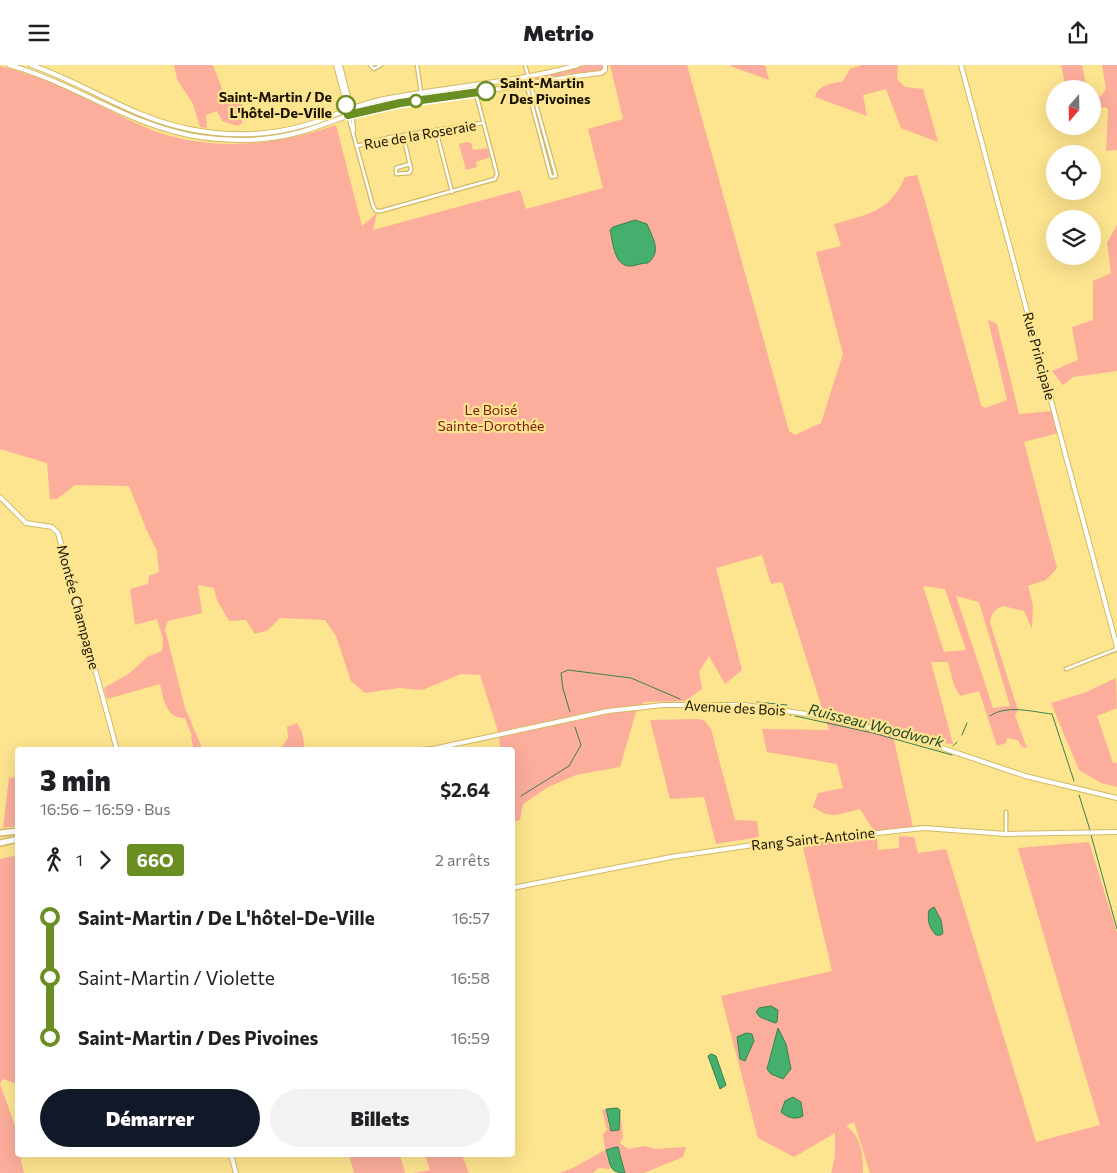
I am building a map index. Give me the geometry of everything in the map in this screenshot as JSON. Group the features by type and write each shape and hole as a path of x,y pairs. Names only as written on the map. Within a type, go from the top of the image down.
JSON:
{"highway":[{"path":"0,833 15,831"},
{"path":"0,843 15,840"}],"street":[{"path":"9,65 66,85 150,125 202,138 239,140 279,137 304,131 350,114 381,106 529,84 569,76 602,73 605,65"},
{"path":"31,65 75,82 148,118 200,131 234,134 276,131 309,123 349,108 382,99 528,78 578,65"},
{"path":"336,65 349,108"},
{"path":"340,65 357,146 373,207 376,211 452,192 492,181 496,178 474,86"},
{"path":"370,65 374,69 381,65"},
{"path":"417,65 422,100"},
{"path":"524,65 551,177 556,176 529,84"},
{"name":"Rue Principale","path":"961,65 1117,648"},
{"name":"Rue de la Roseraie","path":"357,146 403,135 483,123"},
{"path":"436,130 452,192"},
{"path":"403,135 410,164 410,172 396,174 396,168 410,164"},
{"name":"Montée Champagne","path":"0,497 26,523 52,527 59,535 116,747"},
{"path":"1066,669 1117,648"},
{"name":"Avenue des Bois","path":"440,747 585,715 629,708 684,704 745,705 814,715 913,738 1025,776 1117,798"},
{"path":"1006,812 1006,834"},
{"name":"Rang Saint-Antoine","path":"515,887 634,862 760,844 924,828 1006,834 1117,832"},
{"path":"232,1157 236,1173"}],"green space":[{"path":"174,65 213,65 223,91 241,97 243,108 242,123 238,126 222,121 217,111 206,115 207,128 200,127 193,104 177,79"},
{"path":"585,65 603,65 603,68 599,72 567,74 536,82 535,78"},
{"name":"Le Boisé Sainte-Dorothée","path":"610,65 687,65 789,431 795,435 821,423 843,354 816,252 841,246 834,224 877,210 892,198 905,177 917,175 981,405 985,408 1007,400 988,320 997,324 1019,414 1052,411 1058,433 1024,442 1057,568 1046,580 1028,586 1033,605 1032,629 1024,611 1003,606 994,612 990,623 1018,710 1015,715 1027,748 1022,747 1018,740 1007,738 1006,743 997,746 979,691 960,696 954,685 948,662 931,662 953,744 942,743 891,726 913,827 874,831 860,809 836,815 820,811 813,807 818,793 843,788 837,764 767,752 762,729 829,730 782,582 771,584 762,555 716,568 742,670 725,684 709,656 699,672 702,689 685,701 644,702 636,712 620,767 576,775 548,787 523,804 520,820 515,821 515,747 500,747 497,728 480,675 461,674 422,690 399,688 365,693 351,681 336,636 325,620 280,618 268,630 255,634 246,620 229,621 217,600 214,588 198,585 202,613 168,621 165,629 185,708 201,747 193,747 192,736 185,718 174,715 167,707 160,684 107,699 104,688 130,673 147,657 162,651 163,639 157,619 135,625 130,589 148,584 149,576 159,572 157,551 129,486 75,485 57,499 50,499 47,463 0,449 0,66 62,87 157,132 201,142 224,144 270,141 314,132 336,125 362,226 377,213 373,230 520,190 526,209 603,188 588,129 623,119","holes":["923,586 945,589 966,650 944,652","956,596 979,602 1010,706 993,708"]},
{"path":"765,65 769,80 730,66"},
{"path":"862,65 898,65 897,79 905,87 923,89 938,142 901,128 886,89 863,95 867,116 815,97 819,89 843,81 850,69"},
{"path":"1061,65 1082,65 1085,80 1064,80"},
{"path":"1102,65 1117,65 1117,150 1106,151 1108,109 1105,107 1101,108 1101,96 1106,89"},
{"path":"471,143 473,150 487,148 490,157 476,162 477,167 466,170 459,144"},
{"path":"1117,225 1117,371 1073,377 1063,385 1052,371 1078,360 1072,327 1093,320 1093,281 1111,273 1107,243"},
{"path":"1116,678 1117,708 1097,716 1113,763 1117,763 1117,787 1101,783 1079,770 1051,703 1084,693"},
{"path":"699,719 705,721 711,729 735,820 757,821 759,837 716,844 704,797 670,799 650,720"},
{"path":"297,723 302,732 304,747 282,747 288,738 287,727"},
{"path":"15,777 15,826 3,828 9,778"},
{"path":"899,836 914,837 918,853 946,849 1036,1142 1100,1125 1018,848 1089,842 1117,933 1117,1173 870,1173 854,1122 846,1126 858,1141 862,1154 863,1173 831,1173 835,1157 835,1133 794,1157 758,1138 721,996 832,971 802,843 877,839 878,850 899,848"},
{"path":"15,855 15,1083 3,1079 0,1084 0,859"},
{"path":"0,1084 15,1125 15,1157 20,1157 24,1173 0,1173"},
{"path":"606,1109 609,1127 619,1130 620,1110 623,1137 620,1143 628,1149 645,1146 656,1149 686,1147 683,1157 644,1173 625,1173 621,1155 607,1150 610,1169 599,1168 593,1173 560,1173 605,1150 603,1134 607,1130 602,1110"},
{"path":"350,1157 401,1157 405,1173 354,1173"},
{"path":"426,1157 463,1157 469,1173 414,1173 430,1170"}],"shaded area":[{"path":"635,220 647,224 654,240 655,254 648,263 626,266 621,263 615,253 610,230 613,227"},
{"path":"934,907 941,920 943,933 941,935 936,935 929,924 929,910"},
{"path":"771,1006 778,1010 777,1022 775,1023 760,1017 756,1012 759,1008"},
{"path":"778,1028 786,1044 791,1069 783,1079 771,1074 767,1069"},
{"path":"746,1033 752,1034 754,1041 745,1061 740,1059 737,1037"},
{"path":"711,1054 716,1056 726,1085 720,1089 708,1056"},
{"path":"793,1097 801,1102 803,1116 792,1118 781,1112 785,1101"},
{"path":"617,1108 620,1110 619,1130 611,1131 606,1109"},
{"path":"618,1147 625,1173 620,1173 611,1167 606,1150"}],"waterway":[{"name":"Ruisseau Woodwork","path":"570,712 563,689 561,673 568,670 631,678 680,699"},
{"name":"Ruisseau Woodwork","path":"757,702 787,705"},
{"name":"Ruisseau Woodwork","path":"990,716 1004,710 1052,714 1074,781"},
{"name":"Ruisseau Woodwork","path":"795,716 873,733 952,755"},
{"name":"Ruisseau Woodwork","path":"962,735 967,723"},
{"name":"Ruisseau Woodwork","path":"521,796 569,766 581,745 575,727"},
{"name":"Ruisseau Woodwork","path":"953,746 957,742"},
{"name":"Ruisseau Woodwork","path":"1079,795 1090,830"},
{"name":"Ruisseau Woodwork","path":"1091,835 1117,929"}],"bus line":[{"name":"66O","path":"346,105 348,115 376,107 486,91"}],"place":[{"name":"Saint-Martin / Des Pivoines","path":"486,91"},
{"name":"Saint-Martin / De L'hôtel-De-Ville","path":"346,105"}]}
